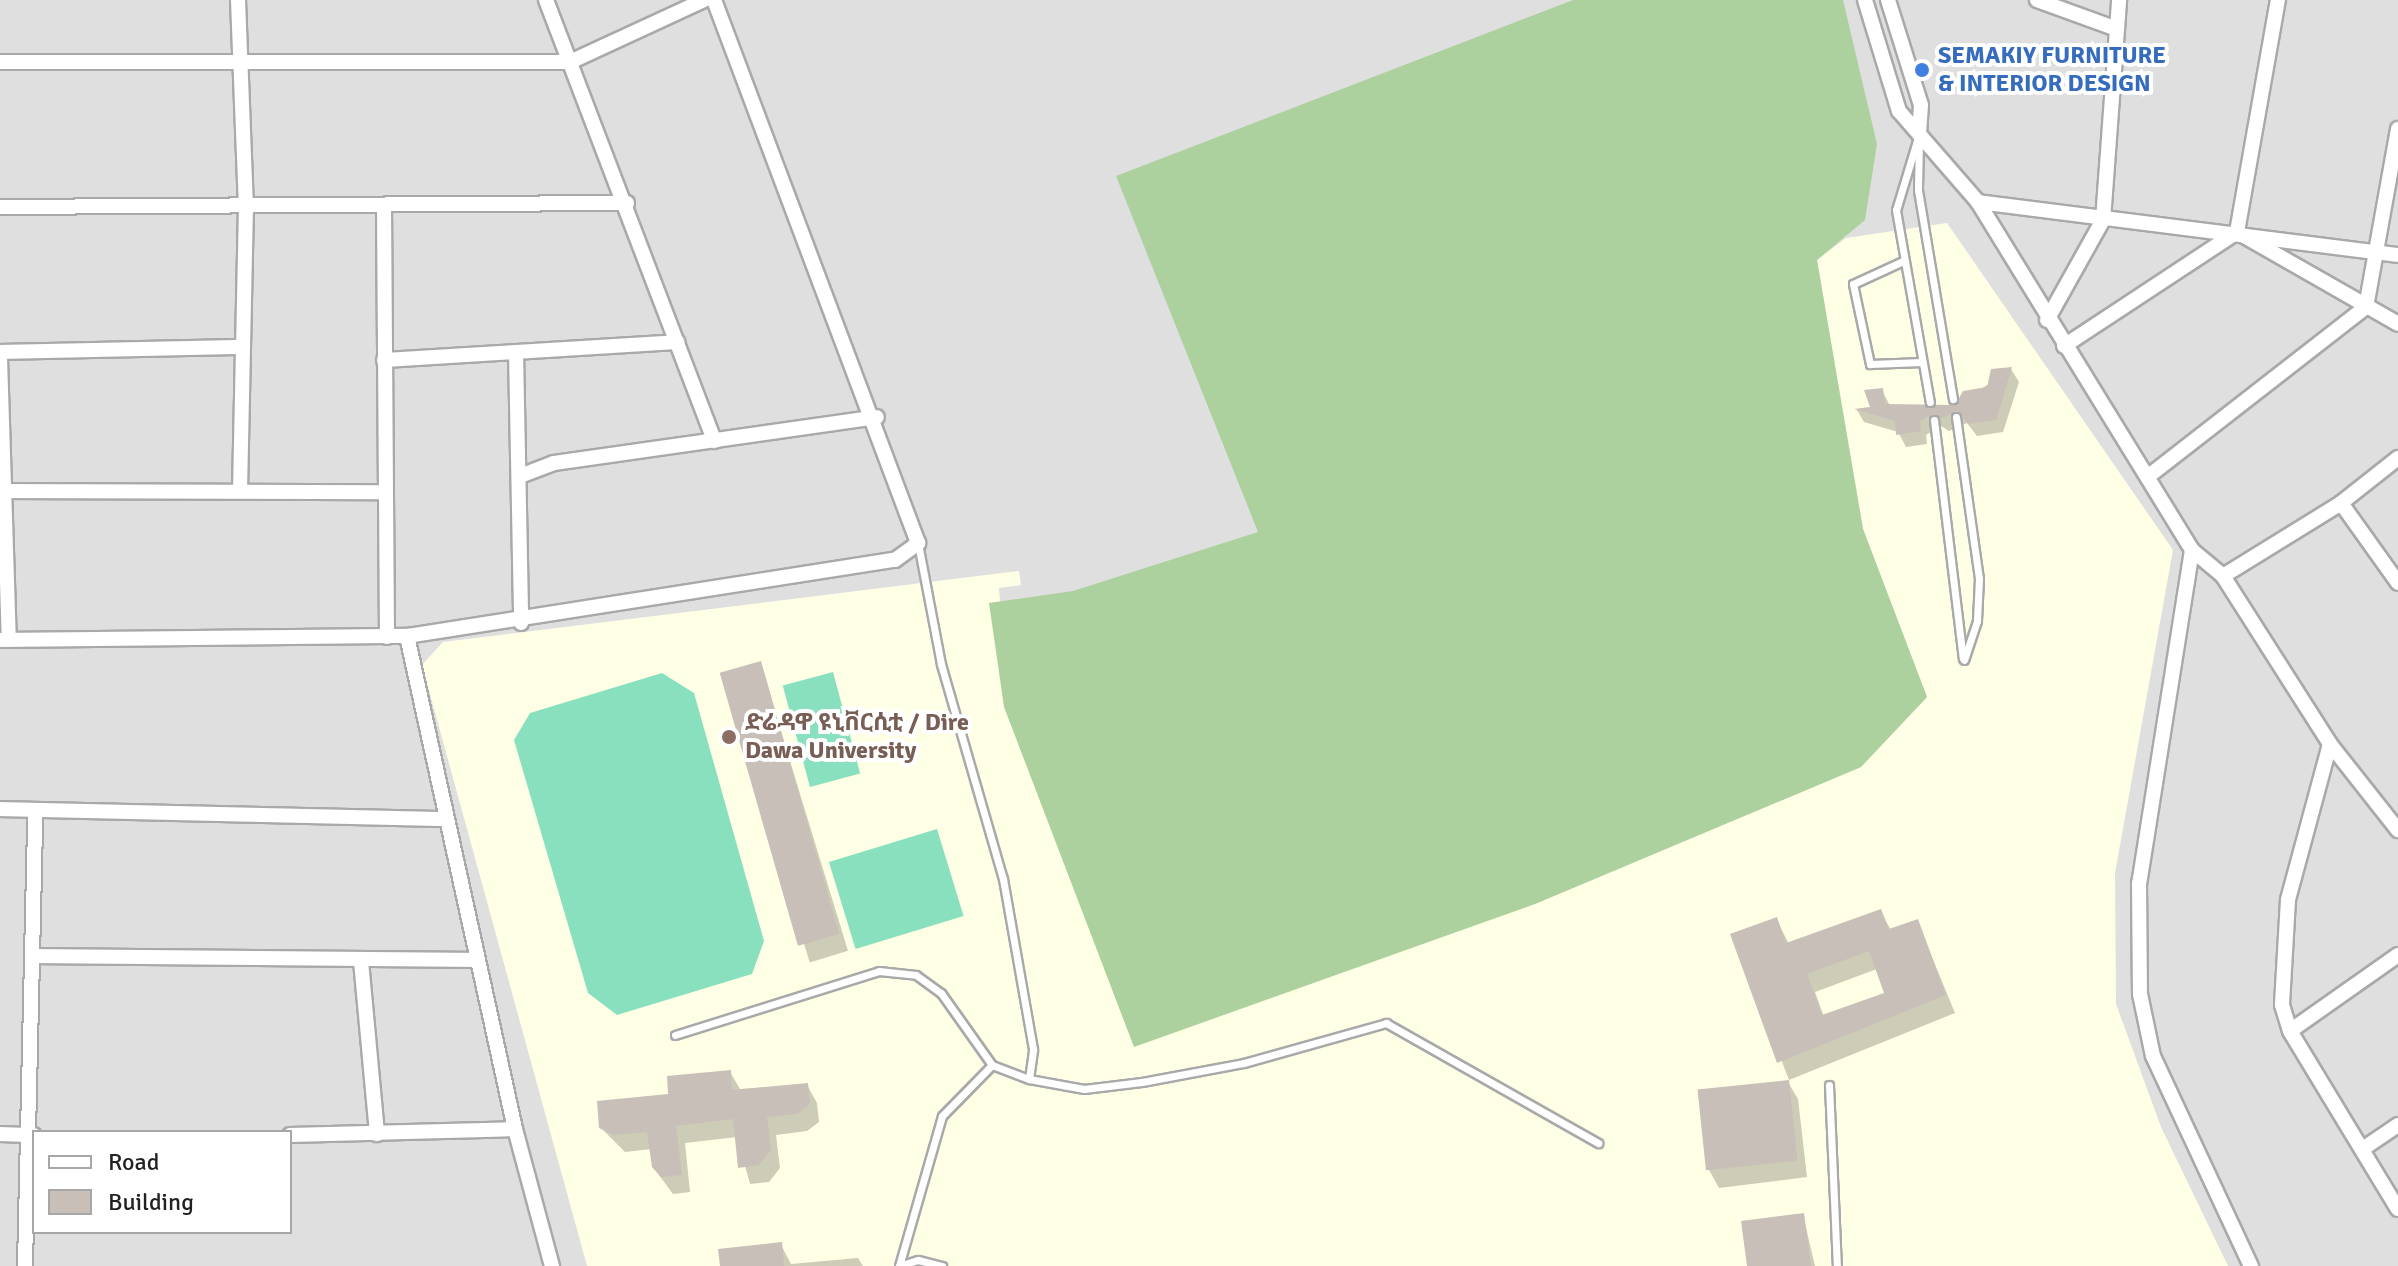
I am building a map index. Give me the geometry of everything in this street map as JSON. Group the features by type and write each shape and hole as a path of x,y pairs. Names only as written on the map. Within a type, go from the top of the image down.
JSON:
{"street":[{"path":"238,0 243,60 246,205 240,491"},
{"path":"546,0 627,203 714,441"},
{"path":"0,62 570,62 704,0"},
{"path":"0,359 6,491 5,640 407,636 521,623 895,560 918,543 877,417 714,0"},
{"path":"1865,0 1899,111 1978,202 2047,320 2150,475 2192,550 2223,576 2330,744 2398,830"},
{"path":"1888,0 1921,105 1919,134"},
{"path":"2037,0 2117,29"},
{"path":"2047,320 2103,220 2119,0"},
{"path":"2064,346 2237,232 2278,0"},
{"path":"2150,475 2366,307 2381,253 2398,129"},
{"path":"1978,202 2103,220 2237,232 2398,255"},
{"path":"0,207 627,203"},
{"path":"384,206 382,492 387,637"},
{"path":"2237,232 2398,324"},
{"path":"384,360 677,342"},
{"path":"0,352 242,347"},
{"path":"516,352 521,623"},
{"path":"520,476 554,463 877,417"},
{"path":"2223,576 2341,503 2398,458"},
{"path":"6,491 382,492"},
{"path":"2341,503 2398,583"},
{"path":"2192,550 2139,883 2140,994 2153,1056 2251,1266"},
{"path":"407,636 443,819 515,1129 552,1266"},
{"path":"2330,744 2288,900 2280,981 2290,1031 2364,1148 2398,1209"},
{"path":"0,809 443,819"},
{"path":"25,1266 35,956 35,810"},
{"path":"2290,1031 2398,955"},
{"path":"35,956 476,960"},
{"path":"361,961 377,1134"},
{"path":"2364,1148 2398,1125"},
{"path":"292,1135 515,1129"},
{"path":"0,1134 31,1135"}],"lane":[{"path":"1919,134 1896,210 1930,402"},
{"path":"1919,134 1918,190 1953,399"},
{"path":"1903,261 1856,278 1856,298 1870,364 1922,362"},
{"path":"1934,420 1964,660 1977,621 1979,578 1956,417"},
{"path":"918,543 941,664 1003,879 1033,1049 1029,1079"},
{"path":"675,1035 879,971 916,975 941,993 992,1065 1029,1079 1084,1089 1244,1063 1386,1023 1598,1143"},
{"path":"899,1266 942,1116 992,1065"},
{"path":"1829,1085 1837,1266"},
{"path":"899,1266 918,1260 942,1266"}],"shaded area":[{"path":"0,0 2398,0 2398,1266 0,1266"},
{"name":"ድሬዳዋ ዩኒቨርሲቲ / Dire Dawa University","path":"1947,223 2173,550 2115,873 2116,1004 2161,1127 2228,1266 587,1266 422,665 443,642 1019,571 1021,585 999,588 1000,602 990,603 1535,904 1861,767 1927,697 1863,529 1817,260 1846,238"}],"green space":[{"path":"1573,0 1843,0 1877,144 1865,220 1817,260 1863,529 1927,697 1861,767 1535,904 1134,1047 1004,707 989,603 1073,591 1258,532 1116,176"},
{"path":"833,672 860,773 810,787 783,685"},
{"path":"662,673 694,693 764,941 752,974 617,1015 588,993 514,740 530,713"},
{"path":"937,829 964,916 856,949 829,862"}],"building":[{"path":"2012,367 1996,420 1968,424 1958,411 1940,419 1932,414 1920,421 1921,431 1896,435 1895,421 1854,409 1870,407 1864,390 1883,388 1885,404 1955,405 1963,391 1987,387 1991,369"},
{"path":"761,661 839,934 798,946 720,673"},
{"path":"1881,909 1889,929 1918,919 1946,995 1777,1063 1730,934 1777,917 1786,943","holes":["1869,951 1884,993 1822,1015 1807,974"]},
{"path":"731,1070 732,1090 808,1083 810,1104 797,1114 767,1117 771,1149 759,1165 738,1168 733,1119 676,1126 682,1175 661,1177 652,1167 647,1132 614,1135 599,1128 597,1101 668,1094 667,1076"},
{"path":"1789,1080 1797,1161 1706,1170 1698,1090"},
{"path":"1804,1213 1811,1266 1747,1266 1741,1221"},
{"path":"782,1242 784,1266 720,1266 718,1249"}],"place":[{"name":"SEMAKIY FURNITURE & INTERIOR DESIGN","path":"1922,70"},
{"name":"ድሬዳዋ ዩኒቨርሲቲ / Dire Dawa University","path":"729,737"}]}
